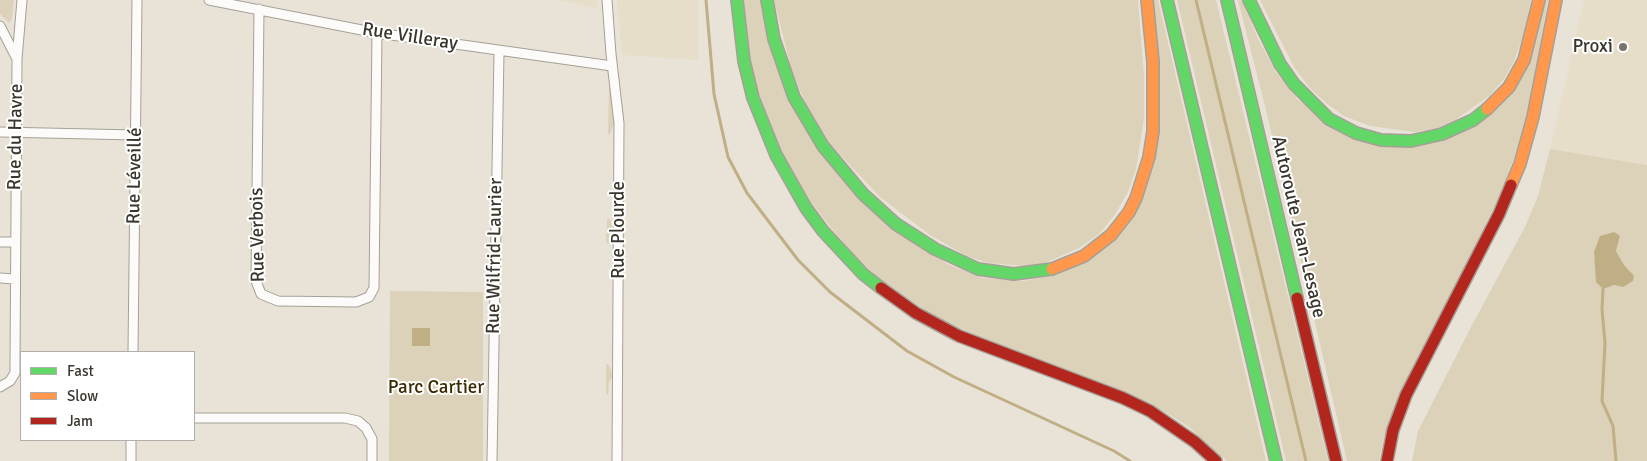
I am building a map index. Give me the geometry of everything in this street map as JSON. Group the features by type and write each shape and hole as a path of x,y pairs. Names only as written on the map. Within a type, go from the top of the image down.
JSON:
{"highway":[{"path":"738,0 744,61 753,98 776,155 806,208 833,242 863,274 916,313 958,336 1123,398 1150,411 1195,442 1216,461"},
{"path":"767,0 774,39 794,97 823,146 844,173 863,194 896,224 934,250 978,269 1014,274 1051,270 1084,256 1111,235 1129,212 1136,198 1149,157 1153,131 1153,62 1147,0"},
{"path":"1167,0 1276,461"},
{"name":"Autoroute Jean-Lesage","path":"1227,0 1336,461"},
{"path":"1249,0 1280,64 1294,84 1317,109 1329,119 1356,133 1381,140 1411,141 1442,134 1473,120 1497,100 1524,60 1539,0"},
{"path":"1387,461 1393,430 1406,395 1499,214 1520,164 1533,118 1556,0"}],"street":[{"name":"Rue du Havre","path":"0,387 10,381 14,373 17,59 22,0"},
{"name":"Rue Léveillé","path":"132,351 137,0"},
{"name":"Rue Villeray","path":"209,0 377,33 498,52 612,66"},
{"name":"Rue Plourde","path":"608,0 612,66 617,92 619,123 617,461"},
{"name":"Rue Verbois","path":"259,9 256,281 261,294 278,301 356,302 369,297 374,288 377,33"},
{"name":"Rue du Havre","path":"0,26 17,59"},
{"name":"Rue Wilfrid-Laurier","path":"492,461 498,52"},
{"path":"0,132 136,135"},
{"path":"0,242 15,242"},
{"path":"0,278 15,279"},
{"path":"195,418 345,418 358,421 366,428 372,439 372,461"},
{"path":"131,441 131,461"}],"shaded area":[{"path":"556,0 597,0 597,8"},
{"path":"617,0 698,0 698,60 622,55"},
{"path":"1584,0 1647,0 1647,165 1550,149"},
{"path":"1614,232 1620,236 1616,251 1624,265 1634,276 1633,281 1623,287 1614,285 1603,289 1596,282 1594,252 1600,236"},
{"path":"412,328 430,328 430,346 412,346"}],"green space":[{"path":"0,0 14,0 12,19 9,23 0,14"},
{"path":"744,0 761,0 811,139 947,264 983,278 1023,281 1058,275 1143,195 1153,0 1158,0 1266,461 1227,461 1189,427 1162,410 999,346 936,317 882,281 855,256 811,202 782,152 760,98 751,65"},
{"path":"774,0 1138,0 1144,75 1144,118 1136,169 1128,192 1114,216 1098,235 1079,248 1045,263 1026,266 988,263 967,256 930,235 880,197 831,145 806,104 792,72"},
{"path":"1177,0 1216,0 1328,461 1286,461"},
{"path":"1238,0 1242,0 1258,39 1276,72 1298,100 1387,146 1496,109 1544,0 1548,0 1529,108 1515,156 1497,200 1384,437 1379,461 1347,461 1266,110"},
{"path":"1260,0 1531,0 1523,37 1514,61 1504,79 1489,96 1455,120 1437,128 1415,132 1370,126 1344,116 1326,103 1309,87 1294,67"},
{"path":"609,87 611,87 614,124 610,134 608,134"},
{"path":"1550,149 1647,165 1647,461 1412,461 1418,431 1525,227 1538,196","holes":["1620,237 1616,251 1630,271 1623,287 1597,282 1594,252"]},
{"path":"607,219 610,219 614,233 610,244 606,243"},
{"name":"Parc Cartier","path":"390,291 483,292 483,461 389,461"},
{"path":"606,364 609,365 613,376 609,382 608,395 606,393"}],"waterway":[{"path":"706,0 714,94 728,157 747,193 798,260 830,292 907,351 954,377 1114,451 1130,461"},
{"path":"1196,0 1306,461"},
{"path":"1603,289 1602,309 1605,343 1602,401 1613,426 1616,461"}],"traffic: fast":[{"path":"737,0 744,61 753,98 776,155 806,208 823,231 863,274 881,288"},
{"path":"767,0 774,39 794,97 823,146 863,194 896,224 935,249 978,269 1014,274 1052,269"},
{"path":"1167,0 1276,461"},
{"path":"1227,0 1297,298"},
{"path":"1249,0 1280,64 1294,84 1329,119 1356,133 1381,140 1411,141 1442,134 1473,120 1487,109"}],"traffic: slow":[{"path":"1052,269 1084,256 1111,235 1129,212 1136,198 1149,157 1153,131 1153,62 1147,0"},
{"path":"1487,109 1509,87 1524,60 1539,0"},
{"path":"1511,185 1520,164 1533,117 1556,0"}],"traffic: jam":[{"path":"1387,461 1393,430 1406,395 1499,214 1511,185"},
{"path":"881,288 916,313 959,336 1123,398 1150,411 1195,442 1216,461"},
{"path":"1297,298 1336,461"}],"place":[{"name":"Proxi","path":"1623,47"}]}
